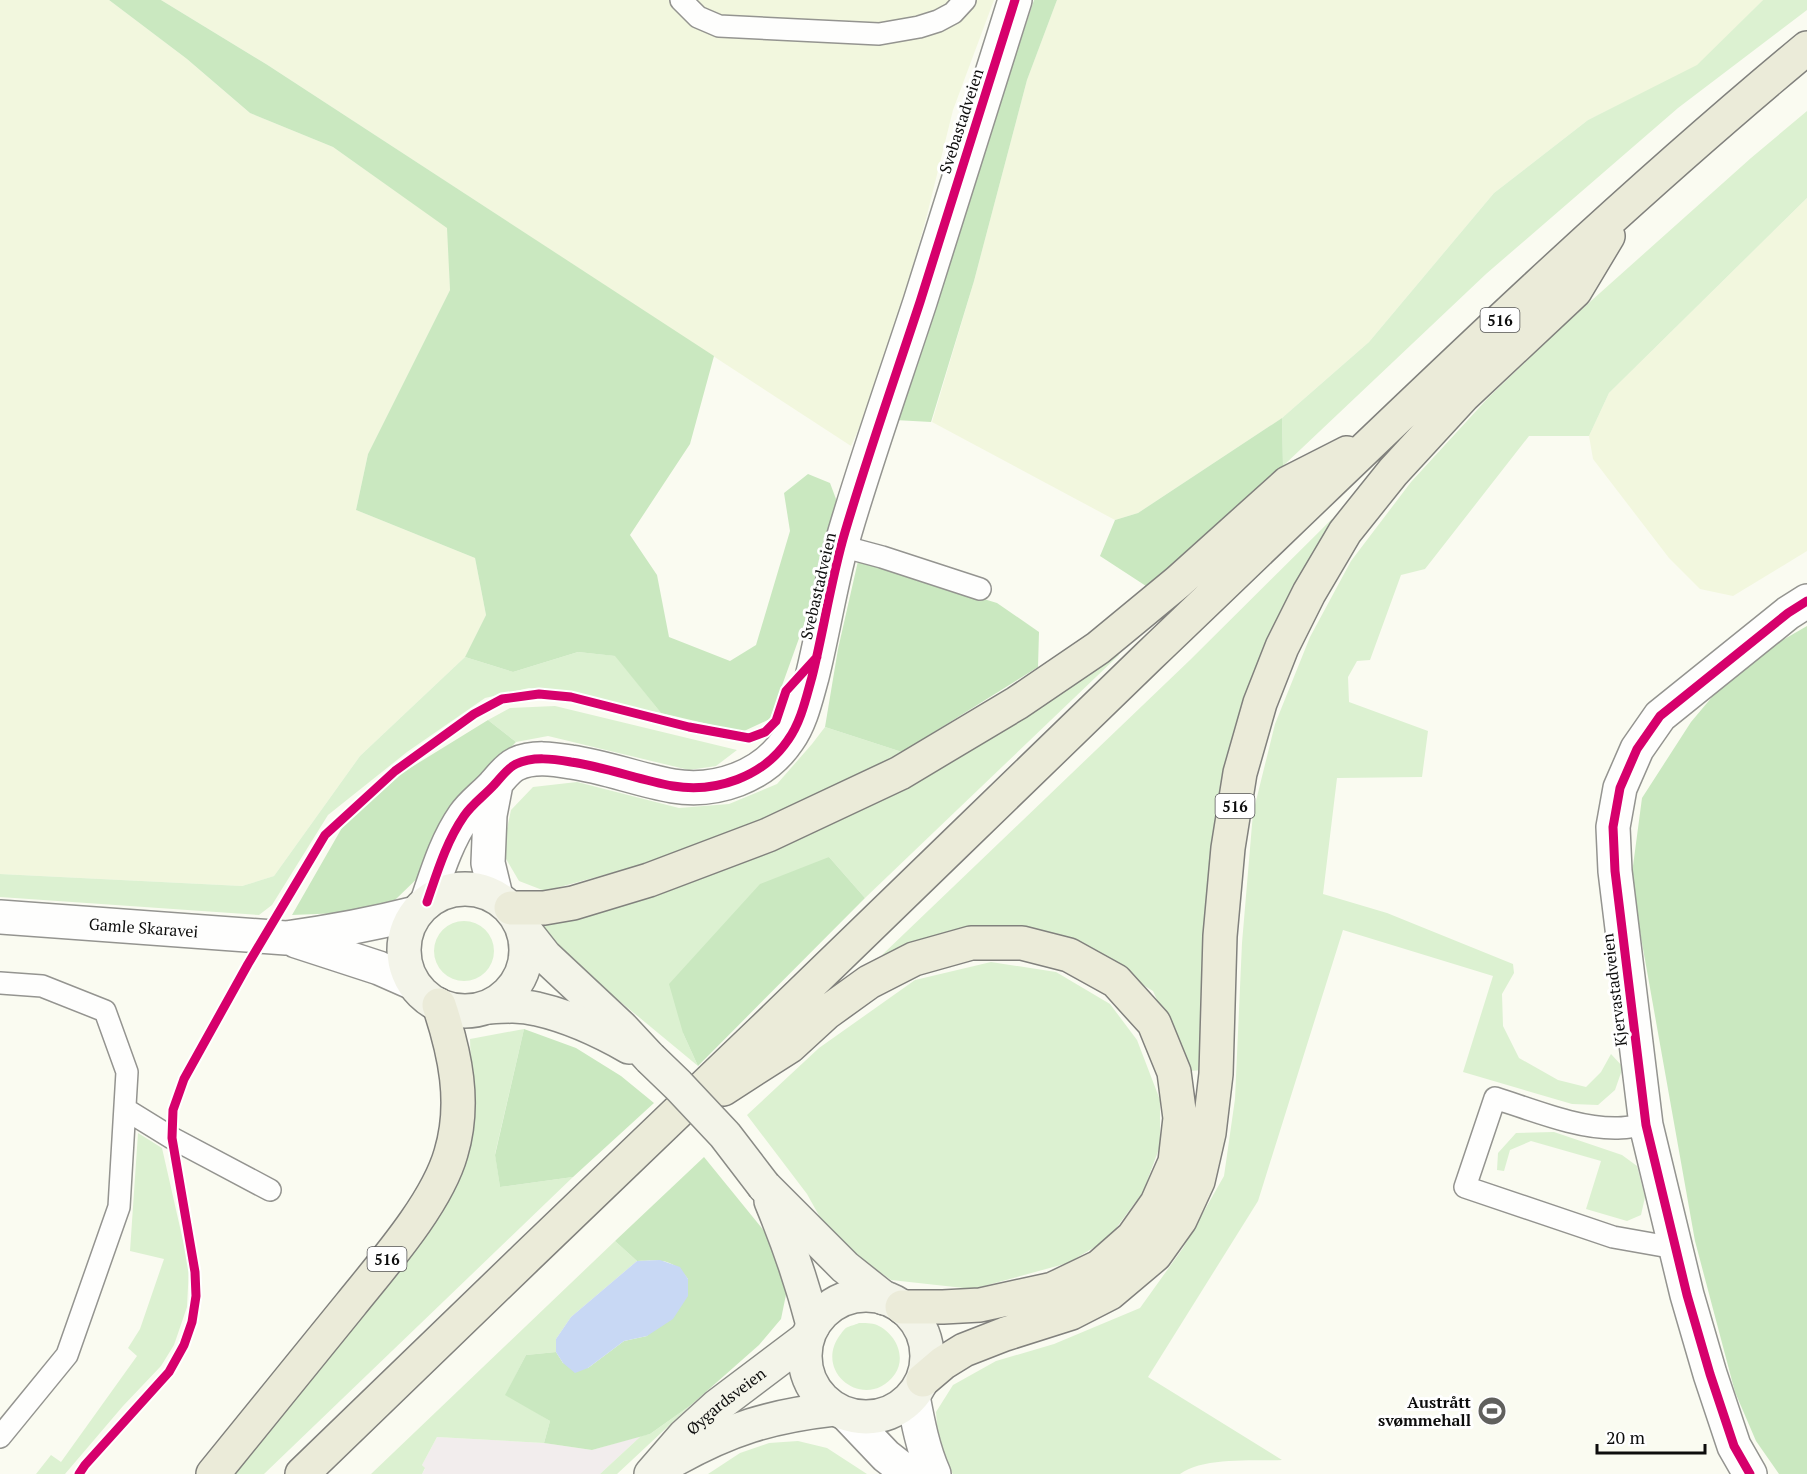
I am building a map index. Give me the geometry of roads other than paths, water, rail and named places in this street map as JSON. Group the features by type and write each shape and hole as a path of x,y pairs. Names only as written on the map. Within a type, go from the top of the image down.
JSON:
{"main road":[{"name":"516","path":"302,1474 485,1295 1489,330 1725,117 1807,48"},
{"name":"516","path":"918,1388 943,1363 964,1350 1071,1313 1110,1293 1155,1255 1180,1220 1198,1181 1209,1133 1216,1074 1220,936 1228,848 1240,773 1260,703 1282,646 1309,593 1352,523 1392,472 1463,396 1575,291 1626,207"},
{"name":"516","path":"510,911 573,903 649,879 768,835 900,773 1017,703 1098,648 1178,582 1288,483 1378,437"},
{"path":"617,1032 536,1009 511,1006 469,1011 448,1009 439,1005 424,996 413,983 406,968 404,949 407,930 422,907 443,893 461,888 479,890 510,911 545,956 617,1032 650,1058 725,1135 764,1186 845,1267 911,1314 918,1324 926,1345 926,1368 918,1388"},
{"path":"489,1007 507,996 524,969 527,949 510,911"},
{"name":"516","path":"660,1129 790,1046 826,1013 869,982 914,959 971,943 1022,943 1069,955 1116,981 1154,1023 1174,1072 1180,1118 1175,1162 1157,1203 1133,1237 1099,1267 1053,1289 980,1305 943,1307 893,1302"},
{"name":"516","path":"213,1474 384,1263 418,1217 444,1174 456,1134 458,1089 449,1037 439,1005"},
{"path":"764,1186 789,1242 801,1278 810,1331 804,1355 807,1376 818,1395 840,1412"},
{"name":"Øygardsveien","path":"652,1473 684,1436 717,1406 810,1331 821,1314 831,1305 857,1295 870,1295 893,1302"},
{"name":"Øygardsveien","path":"652,1473 700,1445 766,1420 799,1413 840,1412 865,1418 883,1416 900,1407 918,1388"}],"street":[{"name":"Svebastadveien","path":"422,907 454,833 464,816 503,774 515,765 531,759 555,759 591,765 674,786 707,788 738,780 766,765 788,740 803,710 841,546 864,468 1015,0"},
{"name":"Kjervastadveien","path":"1750,1474 1735,1460 1675,1248 1646,1125 1615,871 1613,827 1620,788 1637,749 1660,716 1788,613 1807,601"},
{"path":"496,784 490,815 488,863 510,911"},
{"name":"Gamle Skaravei","path":"0,917 286,938 364,926 422,907"},
{"name":"Gamle Skaravei","path":"286,938 379,968 413,983"},
{"path":"918,1388 921,1435 926,1456 934,1474"},
{"path":"840,1412 886,1456 909,1474"}],"lane":[{"path":"681,0 698,17 719,26 879,34 938,21 953,13 965,0"},
{"path":"841,546 980,589"},
{"path":"0,983 42,986 105,1011 127,1072 119,1207 67,1355 0,1437"},
{"path":"1646,1125 1618,1128 1596,1127 1572,1122 1495,1098 1465,1187 1613,1237 1675,1248"},
{"path":"125,1109 172,1138 270,1190"}],"water":[{"path":"660,1260 680,1267 688,1279 688,1296 673,1319 647,1336 624,1341 588,1368 575,1373 563,1363 556,1352 556,1339 571,1317 637,1261"}],"place":[{"name":"Austrått svømmehall","path":"1492,1411"}]}
